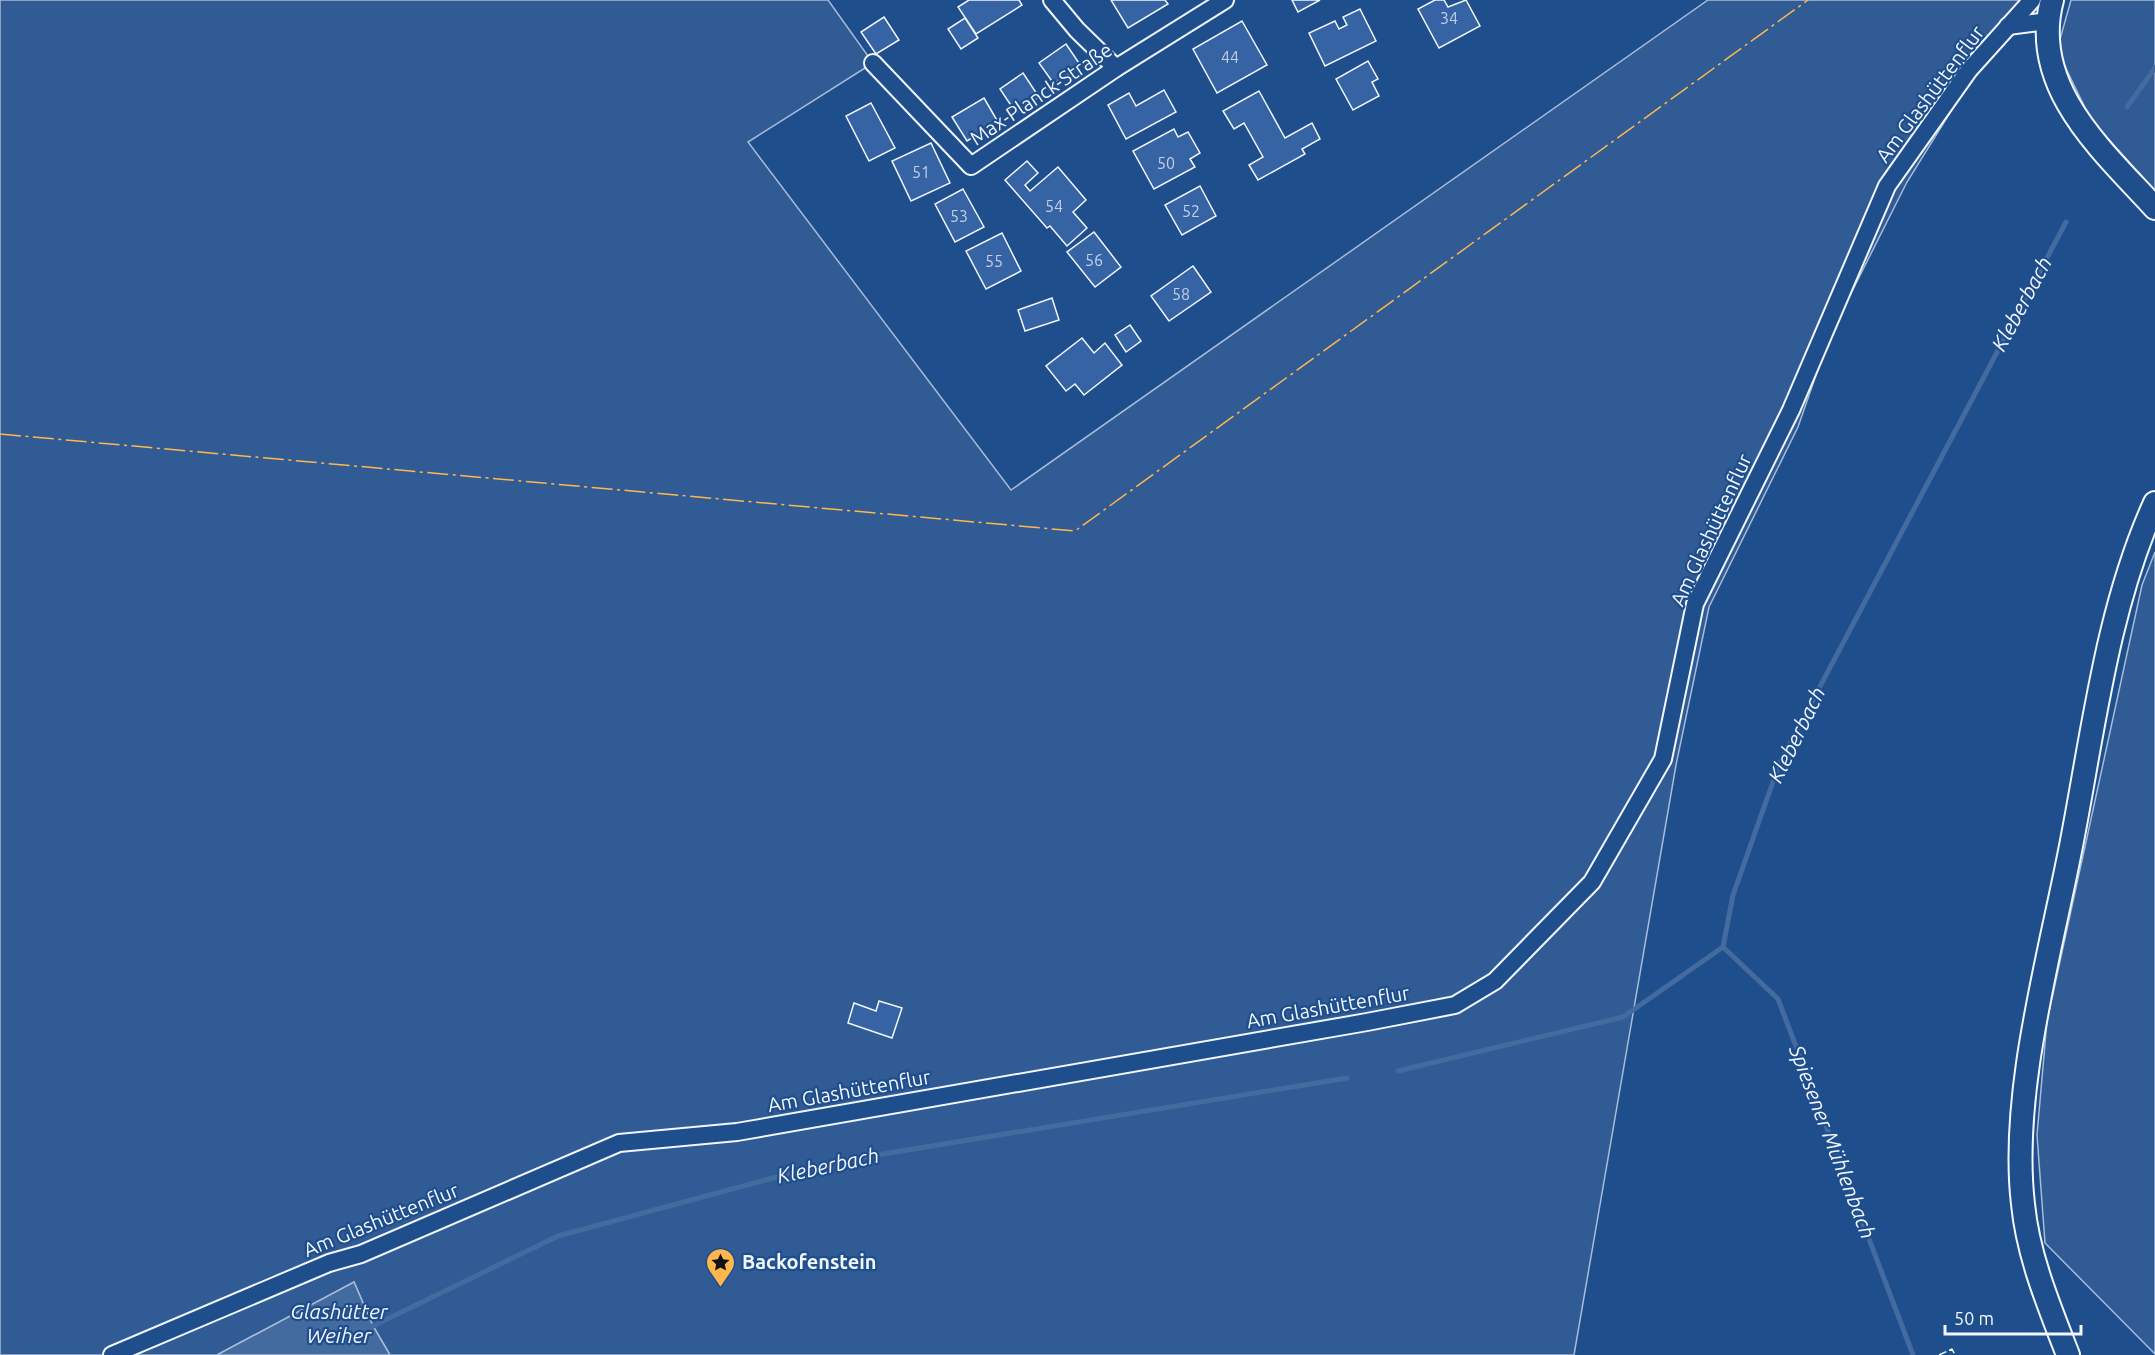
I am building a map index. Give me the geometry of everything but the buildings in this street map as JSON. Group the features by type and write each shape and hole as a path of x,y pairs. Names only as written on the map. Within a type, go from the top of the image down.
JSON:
{"street":[{"path":"1052,0 1077,30 1116,68"},
{"name":"Max-Planck-Straße","path":"873,63 971,166 1116,68 1225,0"},
{"name":"Am Glashüttenflur","path":"112,1355 329,1263 361,1254 619,1143 737,1132 1367,1022 1455,1005 1495,981 1592,882 1663,759 1695,604 1791,410 1887,186 1969,70 2032,0"},
{"path":"2008,26 2050,10 2050,59 2064,99 2090,135 2155,208"},
{"path":"2068,1355 2030,1245 2022,1203 2021,1129 2035,1031 2111,642 2137,547 2155,503"}],"shaded area":[{"path":"0,0 828,0 873,63 748,142 1011,490 1708,0 2020,0 1907,182 1830,335 1798,427 1709,607 1676,765 1574,1355 390,1355 373,1326 354,1282 217,1355 0,1355"},
{"path":"2071,0 2155,0 2155,191 2091,120 2057,50"},
{"path":"2155,552 2155,1354 2045,1243 2037,1135 2047,1021 2142,585"}],"water":[{"name":"Glashütter Weiher","path":"354,1282 373,1326 390,1355 217,1355"}],"waterway":[{"name":"Kleberbach","path":"2127,107 2155,68"},
{"name":"Kleberbach","path":"1398,1071 1623,1017 1723,947 1733,895 1780,762 2066,222"},
{"name":"Spiesener Mühlenbach","path":"1723,947 1778,999 1913,1355"},
{"name":"Kleberbach","path":"368,1330 558,1236 828,1163 1347,1078"}],"fence":[{"path":"1939,1355 1952,1349 1955,1355"}],"power":[{"path":"0,434 1075,531 1808,0"}],"place":[{"name":"Backofenstein","path":"721,1288"}]}
